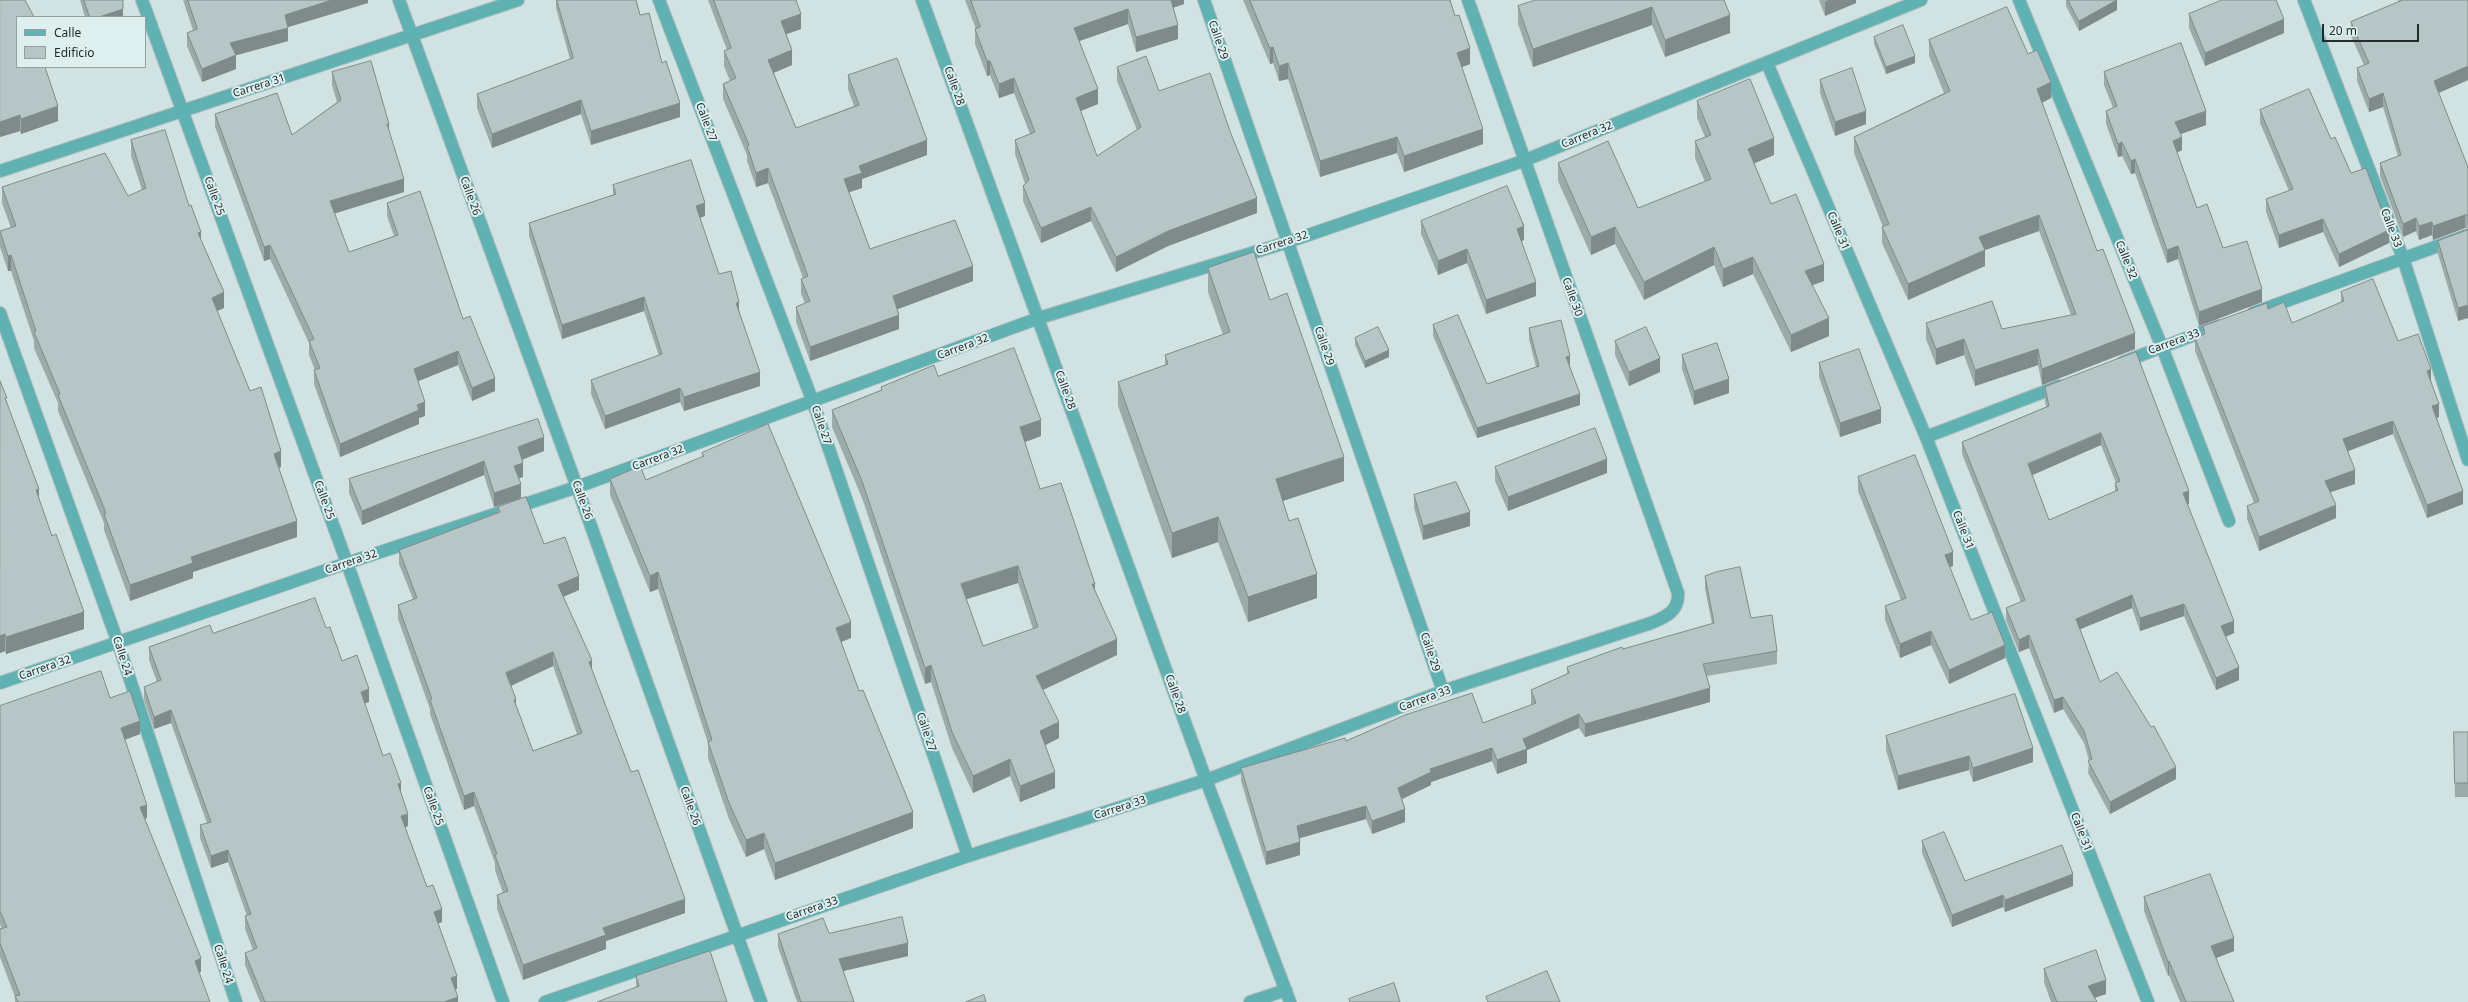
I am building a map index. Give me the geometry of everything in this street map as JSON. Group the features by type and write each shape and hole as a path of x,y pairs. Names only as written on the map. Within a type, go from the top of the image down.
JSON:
{"street":[{"name":"Calle 25","path":"142,0 347,563 503,1002"},
{"name":"Calle 26","path":"398,0 577,487 761,1002"},
{"name":"Carrera 31","path":"0,171 518,0"},
{"name":"Calle 27","path":"659,0 814,402 968,856"},
{"name":"Calle 28","path":"922,0 1206,780 1290,1002"},
{"name":"Calle 29","path":"1204,0 1443,692"},
{"name":"Calle 30","path":"1468,0 1523,161 1678,593"},
{"name":"Carrera 32","path":"0,684 347,563 577,487 814,402 1039,318 1288,242 1523,161 1921,0"},
{"name":"Calle 32","path":"2019,0 2162,347 2229,521"},
{"name":"Calle 33","path":"2304,0 2403,258 2468,460"},
{"name":"Calle 31","path":"1767,63 1926,437 2148,1002"},
{"path":"2242,317 2468,235"},
{"name":"Calle 24","path":"0,313 118,643 236,1002"},
{"name":"Carrera 33","path":"2110,367 2227,323"},
{"path":"1926,437 2073,381"},
{"name":"Carrera 33","path":"544,1002 968,856 1206,780 1443,692 1660,620 1675,609 1678,601 1678,593"},
{"path":"1250,1002 1286,990"}],"building":[{"path":"0,0 25,0 33,16 16,16 16,68 45,68 58,106 21,119 20,115 0,122"},
{"path":"84,0 123,0 123,9 102,16 90,16"},
{"path":"188,0 332,0 285,15 288,28 230,43 236,55 202,69 187,33 197,29"},
{"path":"557,0 636,0 640,15 649,13 662,63 666,61 680,103 591,131 581,100 492,134 477,94 573,58"},
{"path":"714,0 796,0 801,14 781,21 792,50 768,60 796,128 859,105 848,75 897,58 927,140 859,166 862,173 844,179 870,249 955,220 973,266 893,296 899,315 810,347 796,307 810,301 801,279 808,276 768,168 756,173 747,146 749,145 723,84 736,78 724,51 731,48"},
{"path":"971,0 1171,0 1178,25 1136,37 1128,9 1074,28 1098,89 1076,98 1097,156 1141,127 1117,67 1146,56 1159,91 1210,73 1231,134 1257,198 1168,231 1116,257 1091,207 1041,228 1023,186 1029,180 1015,140 1035,132 1014,78 999,84 990,61 987,61 975,29 980,27"},
{"path":"1250,0 1450,0 1455,16 1459,15 1470,48 1457,53 1483,129 1404,156 1397,137 1320,161 1288,63 1279,66 1273,47 1270,48"},
{"path":"1536,0 1724,0 1730,15 1665,40 1652,7 1533,49 1518,6"},
{"path":"2068,0 2117,0 2079,21"},
{"path":"2222,0 2276,0 2284,19 2205,53 2189,14"},
{"path":"2403,0 2468,0 2468,66 2434,81 2468,167 2468,215 2433,226 2432,222 2419,226 2416,218 2403,224 2380,163 2401,155 2383,93 2369,99 2357,68 2369,63 2351,22"},
{"path":"2007,7 2028,54 2037,50 2051,82 2037,89 2097,251 2103,249 2135,333 2042,369 2038,349 1975,370 1964,339 1936,349 1926,323 1992,301 2002,329 2076,314 2039,215 1979,237 1985,250 1908,284 1882,227 1889,224 1854,137 1950,91 1929,40"},
{"path":"1903,25 1915,56 1886,67 1874,37"},
{"path":"2181,43 2206,111 2175,122 2182,137 2173,141 2197,208 2207,204 2223,248 2247,241 2262,289 2199,312 2178,246 2167,250 2135,159 2131,161 2122,142 2118,144 2106,111 2117,106 2104,72"},
{"path":"371,61 389,124 387,124 404,179 330,201 349,252 398,235 387,203 420,191 463,319 470,316 495,378 472,388 458,351 414,369 425,402 417,405 419,410 340,444 314,370 320,368 309,341 314,339 270,245 264,247 215,114 277,93 292,135 341,100 332,72"},
{"path":"1852,68 1866,111 1835,122 1820,80"},
{"path":"1750,79 1774,138 1748,149 1771,204 1796,194 1824,264 1805,271 1829,318 1791,335 1753,257 1723,269 1714,247 1644,282 1615,227 1591,237 1558,163 1608,141 1638,208 1711,179 1695,141 1711,135 1697,101"},
{"path":"2309,89 2331,139 2335,137 2351,173 2366,168 2389,230 2339,254 2323,219 2279,235 2266,199 2293,189 2260,110"},
{"path":"165,130 189,206 191,205 201,232 198,233 224,292 212,298 250,391 261,387 281,451 274,454 297,521 191,557 193,563 130,585 104,514 106,513 58,395 60,394 34,332 36,331 11,255 8,256 0,231 16,226 2,187 105,153 128,196 146,188 131,140"},
{"path":"691,160 705,203 696,206 719,274 731,271 739,302 736,303 760,372 684,397 680,388 605,416 591,380 662,354 644,297 562,325 529,223 616,194 613,185"},
{"path":"1507,186 1524,226 1517,229 1536,282 1486,300 1467,249 1438,261 1421,221"},
{"path":"2468,230 2468,305 2458,308 2438,241"},
{"path":"1254,252 1270,300 1287,293 1344,457 1276,479 1289,521 1298,518 1317,574 1248,597 1218,517 1172,533 1118,382 1168,364 1165,355 1230,332 1208,268"},
{"path":"2373,279 2398,341 2418,334 2431,369 2427,371 2439,404 2432,406 2463,491 2427,505 2393,421 2343,439 2355,470 2325,481 2336,505 2259,537 2247,506 2259,501 2195,338 2205,334 2203,326 2267,303 2268,309 2284,302 2292,323 2344,301 2341,292"},
{"path":"1458,315 1487,384 1539,366 1529,328 1561,320 1570,356 1566,357 1580,394 1477,428 1433,325"},
{"path":"1378,327 1389,350 1365,361 1355,338"},
{"path":"1646,327 1660,358 1629,372 1615,341"},
{"path":"1717,343 1729,379 1694,391 1682,355"},
{"path":"1014,348 1041,420 1020,427 1040,489 1061,483 1095,584 1092,584 1117,639 1036,676 1059,722 1040,731 1055,772 1020,786 1010,759 973,776 952,732 931,665 925,668 862,481 832,410 882,390 881,387 934,365 938,376","holes":["1018,566 1038,627 983,646 961,584"]},
{"path":"1859,349 1881,409 1840,423 1819,363"},
{"path":"2136,352 2189,491 2183,493 2234,621 2221,626 2239,667 2216,678 2184,604 2140,618 2132,595 2076,619 2100,682 2117,672 2151,727 2154,726 2176,767 2110,802 2088,761 2092,759 2084,731 2063,697 2054,700 2029,635 2019,640 2006,608 2025,600 1962,442 2049,406 2045,387","holes":["2101,433 2120,481 2115,483 2118,490 2049,520 2028,464"]},
{"path":"0,381 39,489 36,490 52,536 56,534 84,612 6,637 5,634 0,636"},
{"path":"538,419 544,437 518,447 523,463 514,466 521,484 494,493 484,461 362,511 349,479"},
{"path":"768,424 851,622 836,628 859,691 863,690 913,812 775,863 764,833 746,840 729,803 708,742 712,740 658,572 650,576 610,479 640,466 646,480 704,456 702,453"},
{"path":"1595,428 1607,459 1508,497 1495,467"},
{"path":"1915,455 1953,552 1945,555 1971,620 1992,612 2005,645 1949,670 1931,631 1900,644 1885,606 1906,598 1858,477"},
{"path":"1456,482 1470,512 1423,526 1414,495"},
{"path":"526,497 544,544 565,537 579,576 558,585 592,660 589,662 631,772 638,770 685,899 603,928 606,935 523,965 497,895 508,891 495,855 497,854 474,792 464,796 430,700 432,699 398,605 417,598 399,550 500,512 498,507","holes":["553,652 582,733 533,751 514,700 516,699 506,673"]},
{"path":"1740,567 1751,618 1772,615 1777,651 1703,664 1710,688 1585,724 1579,714 1523,739 1527,749 1497,760 1492,748 1430,769 1431,772 1398,788 1405,809 1372,821 1366,806 1297,826 1300,842 1266,852 1241,768 1345,738 1346,741 1405,715 1472,693 1483,723 1536,703 1531,690 1569,673 1567,667 1622,647 1623,649 1714,623 1705,576"},
{"path":"315,598 326,628 330,627 342,661 357,655 369,689 361,692 383,756 390,753 401,783 398,784 408,814 401,816 427,887 433,885 442,909 434,912 457,976 451,978 458,997 444,1002 265,1002 245,953 257,948 245,916 251,914 228,850 211,856 200,825 211,822 171,710 154,717 144,687 161,680 149,647 210,625 213,633"},
{"path":"101,671 110,698 130,691 140,721 121,728 147,805 140,807 201,958 195,961 210,1002 18,1002 15,996 20,995 0,943 0,929 7,927 0,911 0,706"},
{"path":"2015,694 2033,748 1973,768 1969,756 1898,776 1886,736"},
{"path":"2454,732 2468,732 2468,783 2455,783"},
{"path":"1944,832 1965,881 2062,845 2073,874 2005,900 2003,895 1952,915 1922,841"},
{"path":"2210,874 2234,938 2211,946 2234,1002 2186,1002 2169,961 2168,962 2144,897"},
{"path":"902,917 908,943 839,959 854,1002 801,1002 778,934 823,918 829,933"},
{"path":"2096,950 2106,980 2088,986 2097,1002 2057,1002 2044,969"},
{"path":"710,951 727,1002 597,1002 639,986 636,976"},
{"path":"1547,971 1560,1002 1488,1002 1486,997"},
{"path":"1394,983 1400,1002 1350,1002 1349,999"},
{"path":"984,995 986,1002 966,1002"}]}
